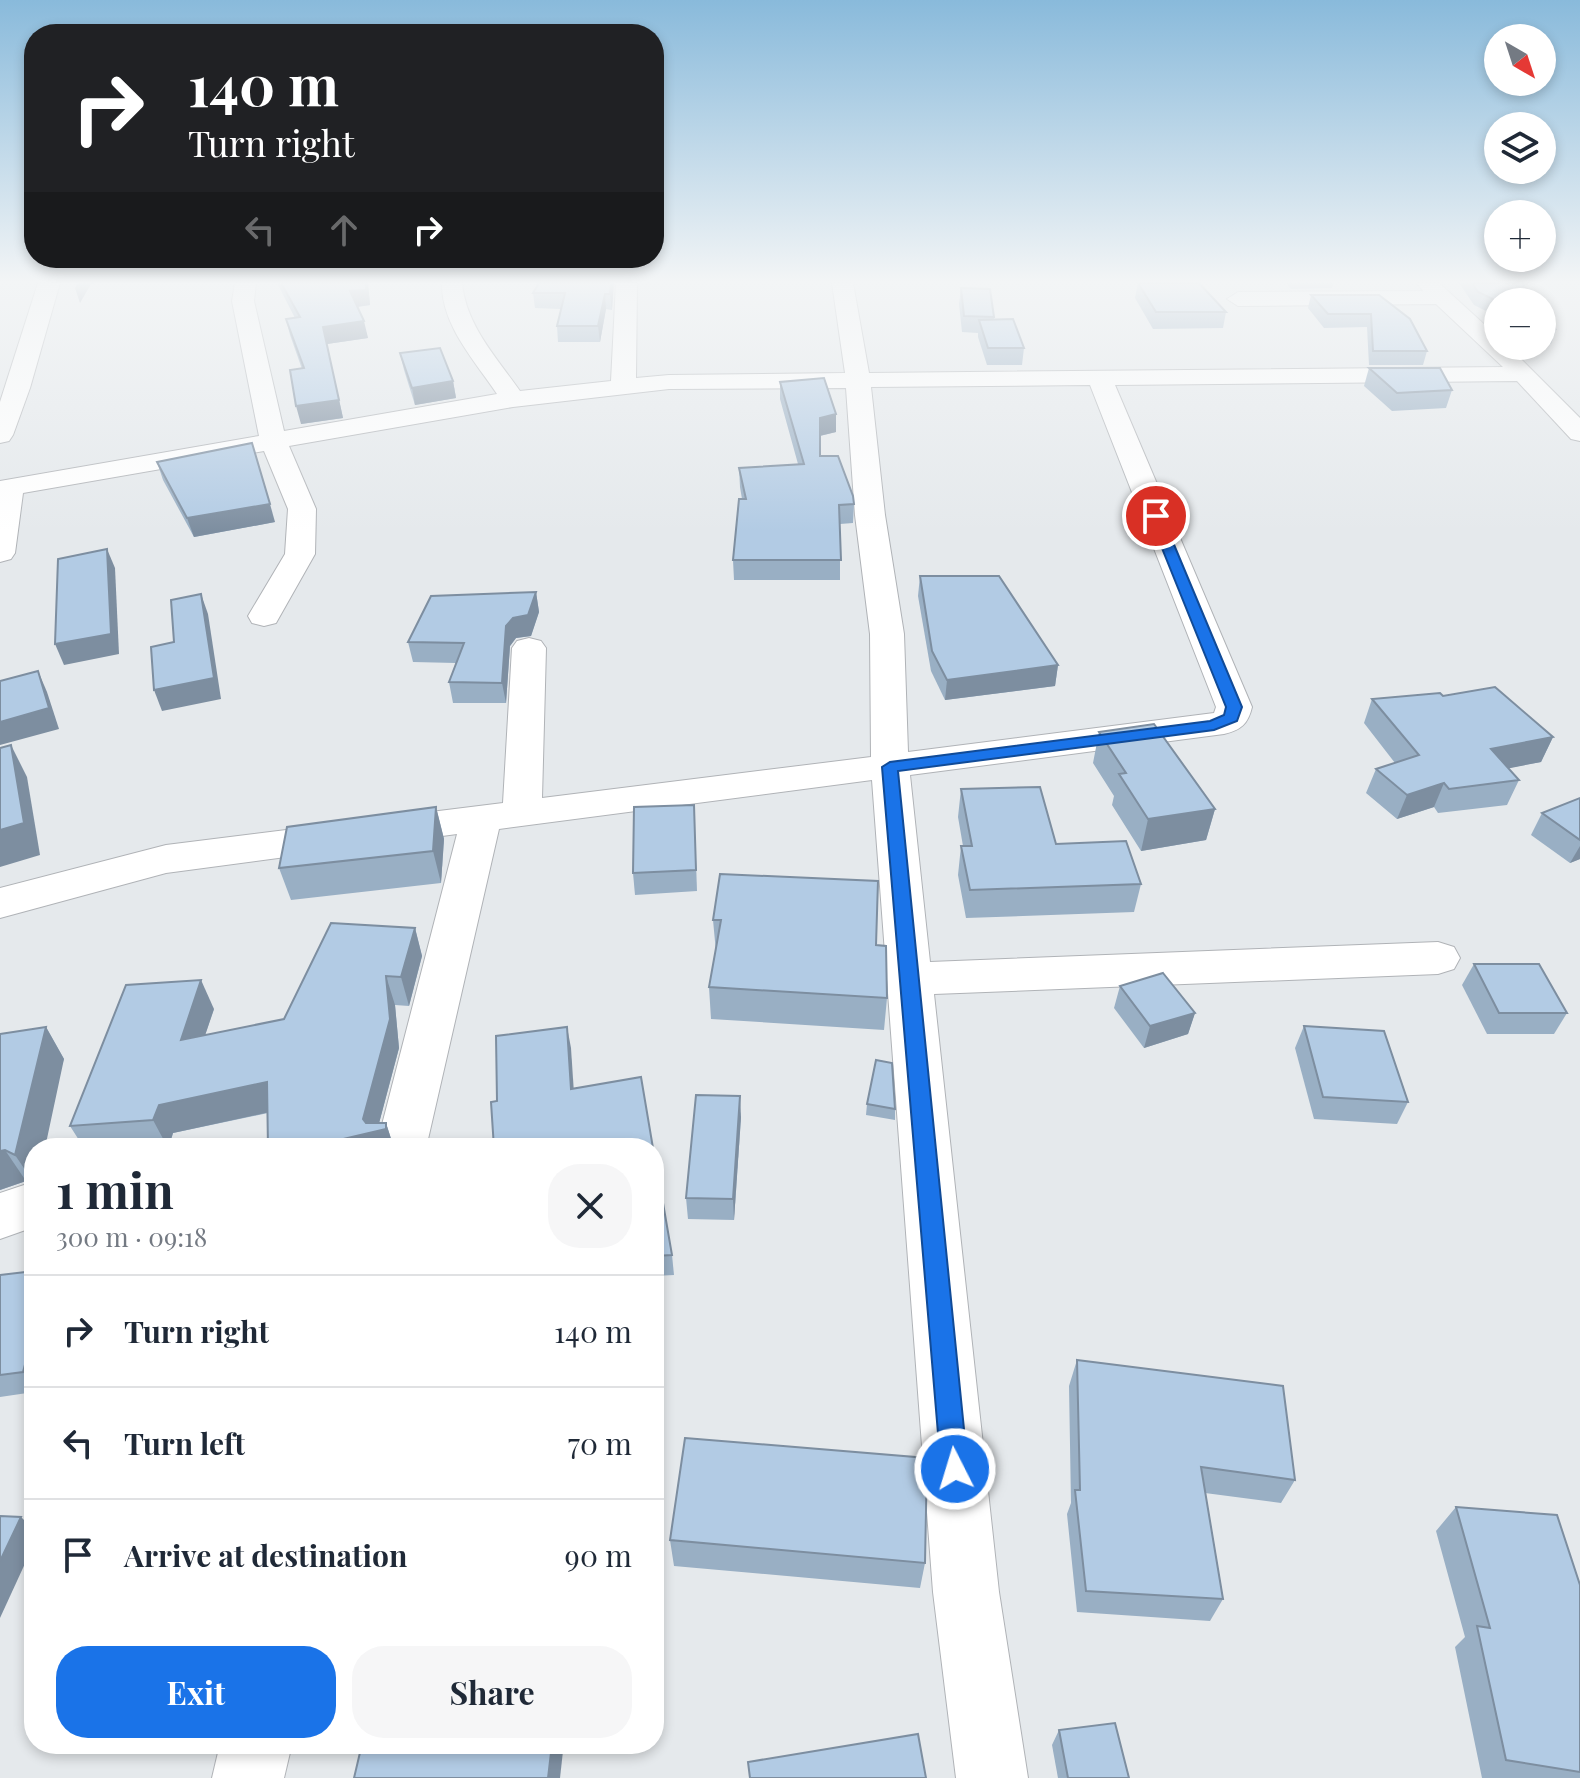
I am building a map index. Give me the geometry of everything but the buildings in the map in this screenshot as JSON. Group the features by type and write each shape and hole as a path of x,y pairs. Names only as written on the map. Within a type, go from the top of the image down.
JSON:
{"street":[{"path":"0,435 25,366"},
{"path":"257,366 273,439 302,509 300,554 264,616"},
{"path":"490,366 513,399"},
{"path":"623,387 624,366"},
{"path":"856,366 870,515 887,634 890,767 966,1592 992,1778"},
{"path":"1515,366 1570,415 1580,433"},
{"path":"0,553 5,489 273,439 513,399 669,382 1524,374"},
{"path":"0,903 166,859 1214,726 1231,718 1234,707 1100,379"},
{"path":"404,1138 502,814 529,648"},
{"path":"909,979 1438,958"},
{"path":"248,1778 254,1754"}],"route":[{"path":"955,1469 890,767 1214,726 1231,718 1234,707 1156,516"}]}
